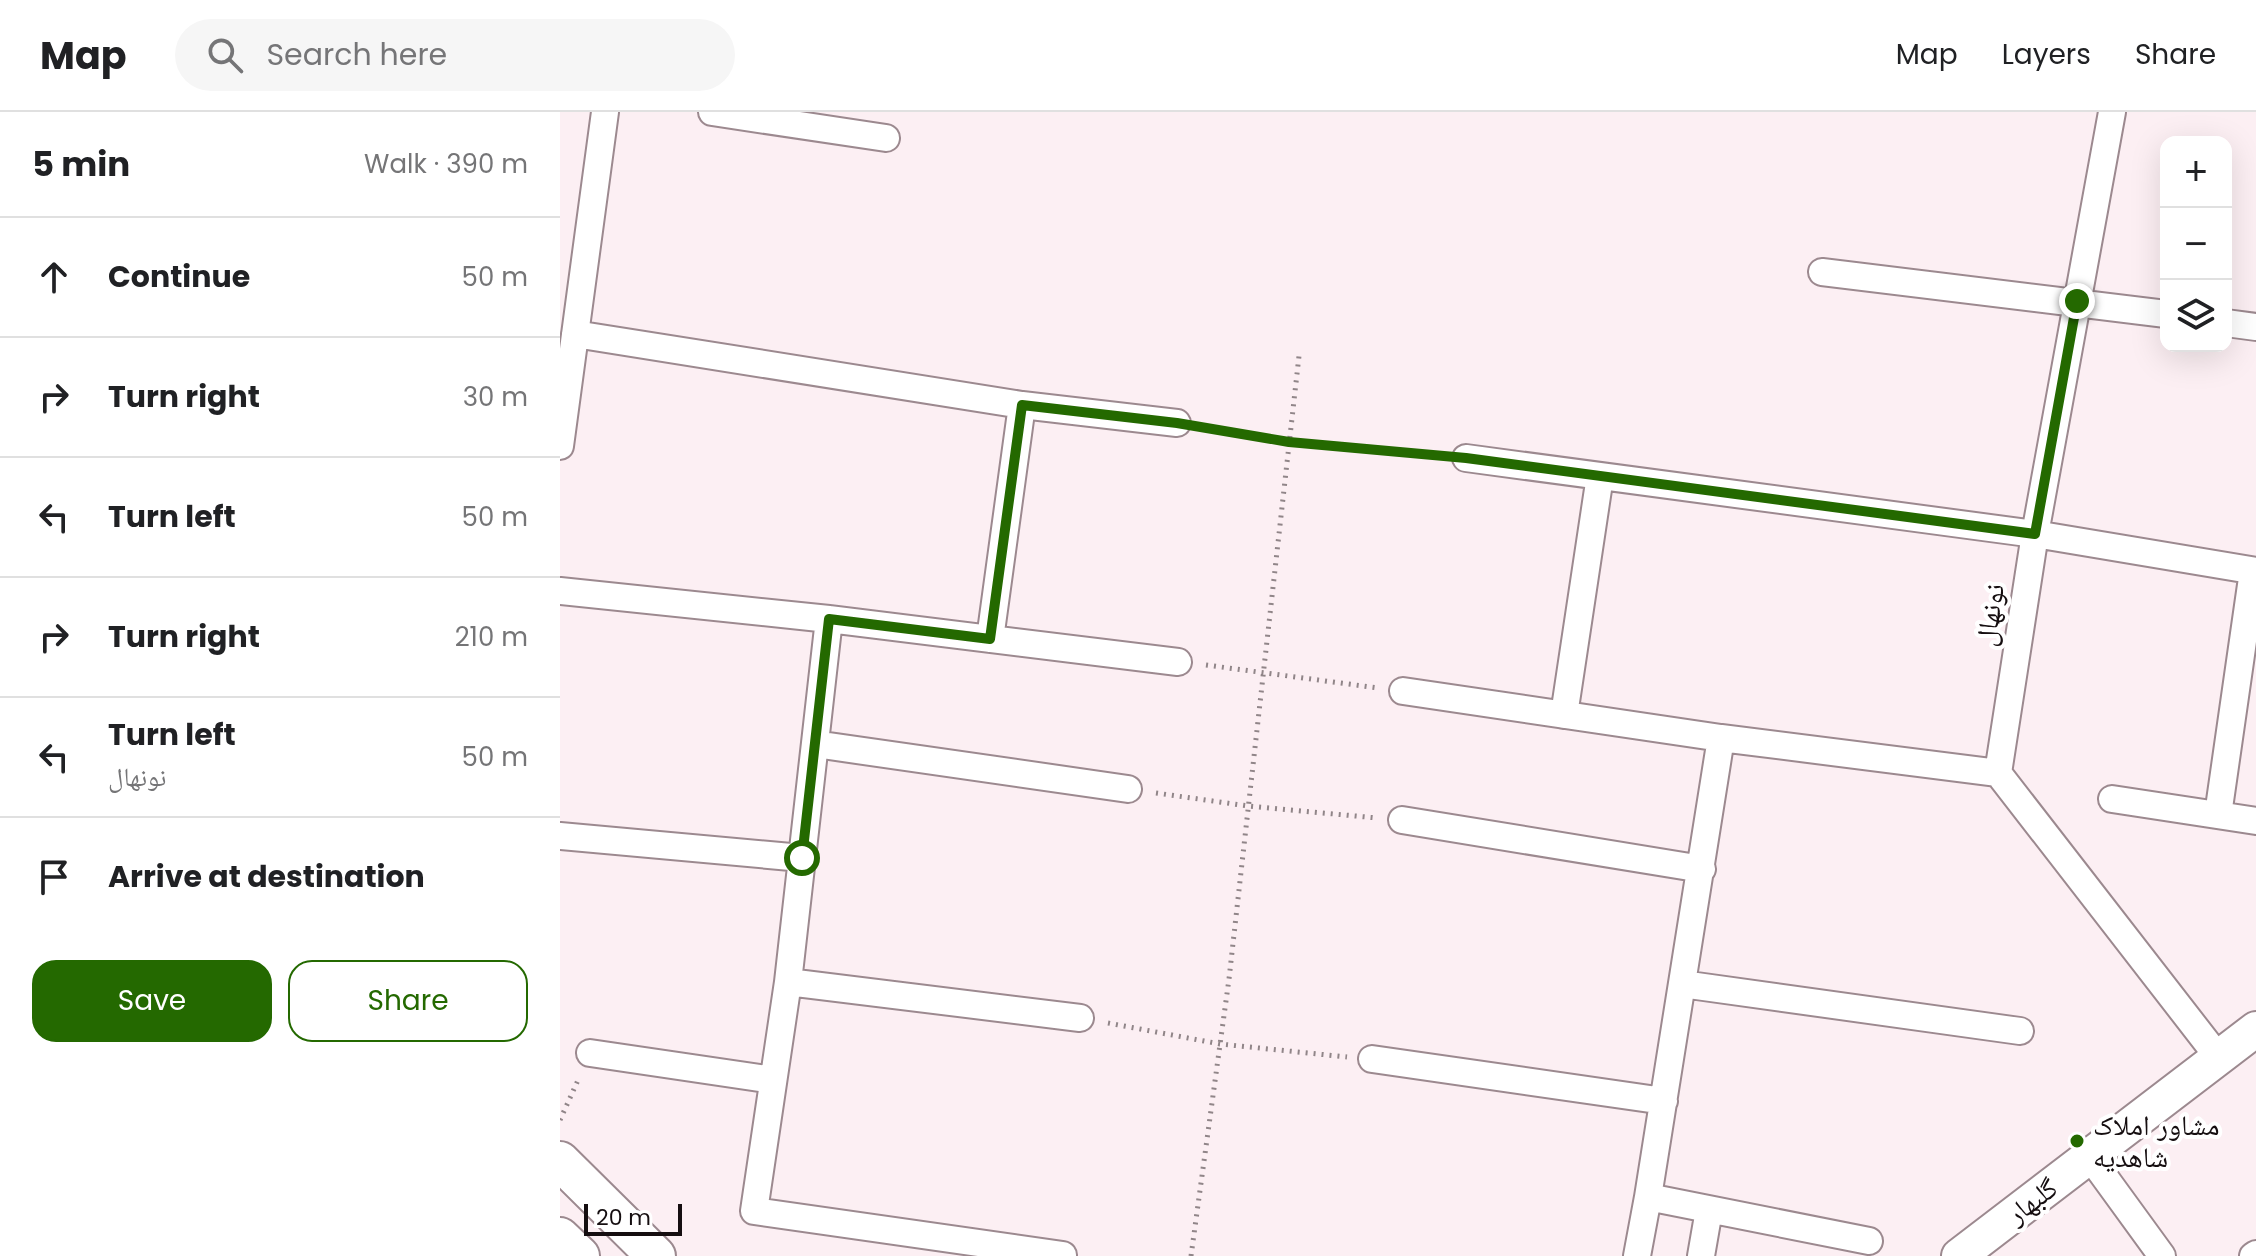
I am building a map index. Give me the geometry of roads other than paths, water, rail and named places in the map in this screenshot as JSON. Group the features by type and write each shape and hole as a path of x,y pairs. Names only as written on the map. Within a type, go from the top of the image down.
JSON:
{"main road":[{"path":"560,1161 656,1256"},
{"path":"560,1237 580,1256"}],"street":[{"path":"560,446 563,400 605,112"},
{"path":"712,112 886,138"},
{"name":"نونهال","path":"1998,773 2035,534 2112,112"},
{"path":"1822,272 2160,313"},
{"path":"2232,324 2256,327"},
{"path":"575,334 1022,405 1177,423"},
{"path":"990,639 1022,405"},
{"path":"1466,458 2035,534 2255,571 2218,815"},
{"path":"1564,715 1600,476"},
{"path":"560,591 829,619 1178,662"},
{"path":"829,619 788,982 754,1211 1063,1255"},
{"path":"1403,691 1721,738 1998,773 2219,1058"},
{"path":"1637,1256 1721,738"},
{"path":"815,744 1128,789"},
{"path":"2112,799 2256,821"},
{"path":"1402,820 1702,869"},
{"path":"560,836 802,858"},
{"path":"788,982 1080,1018"},
{"path":"1682,984 2020,1031"},
{"name":"گلبهار","path":"1959,1256 2256,1029"},
{"path":"590,1053 773,1080"},
{"path":"1372,1059 1664,1101"},
{"path":"2090,1157 2162,1256"},
{"path":"1648,1197 1869,1241"},
{"path":"1701,1256 1709,1210"}],"place":[{"name":"مشاور املاک شاهدیه","path":"2077,1141"}]}
